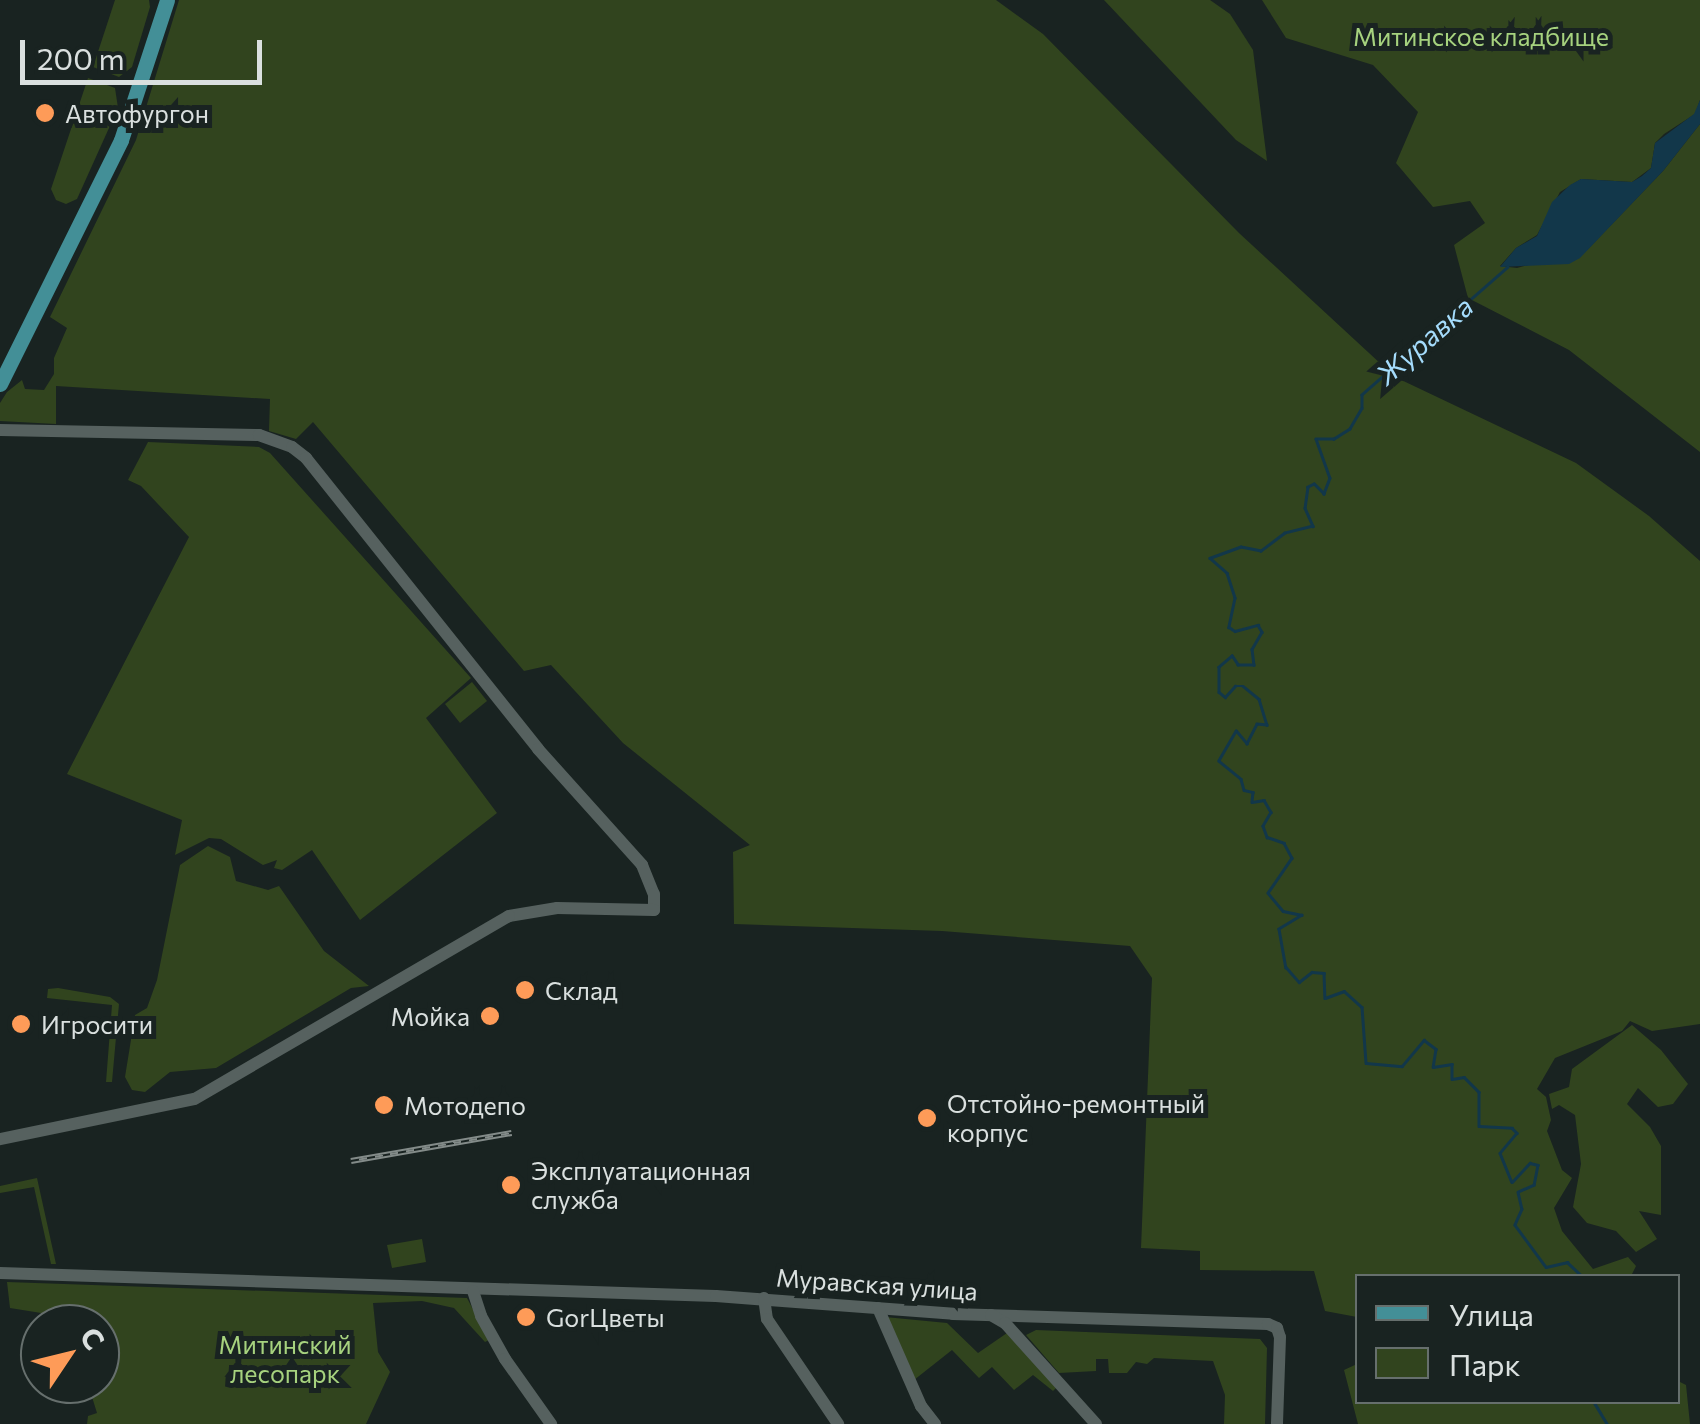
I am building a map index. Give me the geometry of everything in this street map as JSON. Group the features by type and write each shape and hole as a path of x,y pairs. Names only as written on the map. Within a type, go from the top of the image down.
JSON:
{"main road":[{"path":"0,365 113,138 159,0"},
{"path":"0,384 121,140 167,0"}],"street":[{"path":"0,430 259,436 292,447 306,458 538,749 642,865 654,894 654,910 557,908 509,916 194,1099 0,1139"},
{"name":"Муравская улица","path":"0,1273 764,1298 991,1314 1268,1324 1277,1328 1280,1337 1277,1424"},
{"path":"473,1291 481,1316 505,1359 551,1424"},
{"path":"764,1298 767,1319 838,1424"},
{"path":"878,1308 921,1406 935,1424"},
{"path":"991,1314 1096,1424"}],"green space":[{"path":"115,0 149,0 150,7 132,67 119,77 93,67"},
{"path":"179,0 996,0 1043,34 1239,233 1395,377 1576,463 1649,516 1700,561 1700,1024 1652,1031 1630,1021 1622,1031 1555,1058 1537,1089 1546,1097 1551,1120 1547,1131 1562,1170 1572,1178 1554,1208 1562,1231 1593,1269 1628,1257 1636,1266 1632,1274 1355,1274 1355,1317 1325,1311 1314,1271 1200,1270 1200,1251 1141,1248 1152,978 1130,946 942,931 734,924 733,852 750,845 623,743 551,665 524,671 313,422 296,439 269,431 270,399 56,386 56,424 0,421 0,403 7,392 22,380 25,389 44,390 54,374 54,358 67,328 50,317 136,140"},
{"path":"1104,0 1210,0 1230,14 1253,50 1267,161 1236,140"},
{"name":"Митинское кладбище","path":"1262,0 1700,0 1700,100 1695,114 1655,143 1651,168 1632,182 1581,179 1560,192 1537,235 1516,248 1500,266 1517,268 1588,249 1663,171 1700,124 1700,452 1569,350 1468,298 1454,245 1485,223 1470,201 1433,207 1396,163 1418,112 1373,65 1286,38"},
{"path":"88,78 115,88 118,108 77,199 66,204 56,200 51,189"},
{"path":"148,442 259,447 270,453 471,678 426,718 497,813 360,920 312,850 282,870 274,868 277,860 263,865 221,839 209,838 175,855 182,820 67,774 189,537 141,486 128,480"},
{"path":"472,682 487,701 460,723 445,704"},
{"path":"208,846 230,857 236,881 268,890 279,886 324,951 369,986 351,988 216,1068 170,1072 145,1092 132,1090 125,1077 135,1015 147,1008 157,980 180,865"},
{"path":"48,989 110,997 119,1004 112,1082 106,1082 112,1005 47,998"},
{"path":"1632,1025 1661,1050 1688,1084 1673,1104 1658,1107 1638,1088 1627,1104 1650,1127 1661,1146 1661,1215 1639,1211 1657,1239 1636,1252 1616,1231 1587,1223 1573,1207 1581,1164 1575,1115 1559,1105 1552,1109 1549,1094 1569,1087 1572,1069"},
{"path":"37,1178 56,1264 51,1264 34,1187 0,1193 0,1186"},
{"path":"422,1239 426,1262 392,1268 387,1245"},
{"name":"Митинский лесопарк","path":"7,1282 467,1298 489,1340 485,1342 454,1308 422,1301 373,1303 378,1352 390,1372 366,1424 87,1424 88,1416 97,1413 94,1404 120,1404 120,1304 20,1304 20,1310 10,1308"},
{"path":"885,1317 947,1323 978,1353 1007,1333 1057,1387 1053,1391 1033,1375 1014,1390 992,1367 979,1378 952,1350 914,1380"},
{"path":"1036,1330 1260,1339 1267,1348 1265,1424 1224,1424 1225,1395 1213,1361 1154,1358 1147,1364 1136,1362 1127,1373 1109,1373 1108,1359 1096,1359 1096,1371 1059,1373 1026,1335"},
{"path":"1355,1365 1355,1404 1680,1404 1680,1382 1686,1385 1690,1424 1358,1424 1344,1370"}],"water":[{"path":"1700,100 1700,124 1663,171 1580,258 1569,264 1500,267 1516,248 1537,236 1552,202 1570,185 1581,179 1632,182 1642,176 1651,168 1655,143 1694,114"}],"waterway":[{"name":"Журавка","path":"1508,267 1362,395 1362,408 1350,429 1334,439 1316,439 1330,478 1324,494 1314,484 1308,487 1305,508 1313,526 1285,533 1261,551 1241,547 1210,558 1227,573 1235,598 1229,627 1235,631 1258,625 1262,632 1252,649 1254,665 1238,665 1232,656 1219,667 1219,692 1225,697 1235,686 1243,686 1259,699 1267,725 1257,724 1247,744 1236,731 1219,761 1241,779 1244,790 1253,792 1252,802 1264,800 1271,812 1263,826 1267,837 1284,843 1292,858 1268,893 1283,911 1302,915 1279,929 1286,967 1299,982 1312,972 1324,973 1325,998 1344,991 1362,1007 1366,1063 1402,1066 1424,1040 1436,1049 1433,1067 1452,1064 1452,1079 1464,1077 1479,1092 1479,1126 1512,1128 1517,1133 1500,1153 1512,1182 1530,1163 1538,1165 1534,1185 1518,1192 1522,1209 1515,1225 1546,1267 1567,1262 1580,1274"},
{"name":"Журавка","path":"1595,1404 1607,1424"}],"railway":[{"path":"351,1161 512,1133"}],"place":[{"name":"Автофургон","path":"45,113"},
{"name":"Склад","path":"525,990"},
{"name":"Мойка","path":"490,1016"},
{"name":"Игросити","path":"21,1024"},
{"name":"Мотодепо","path":"384,1105"},
{"name":"Отстойно-ремонтный корпус","path":"927,1118"},
{"name":"Эксплуатационная служба","path":"511,1185"},
{"name":"GorЦветы","path":"526,1317"}]}
